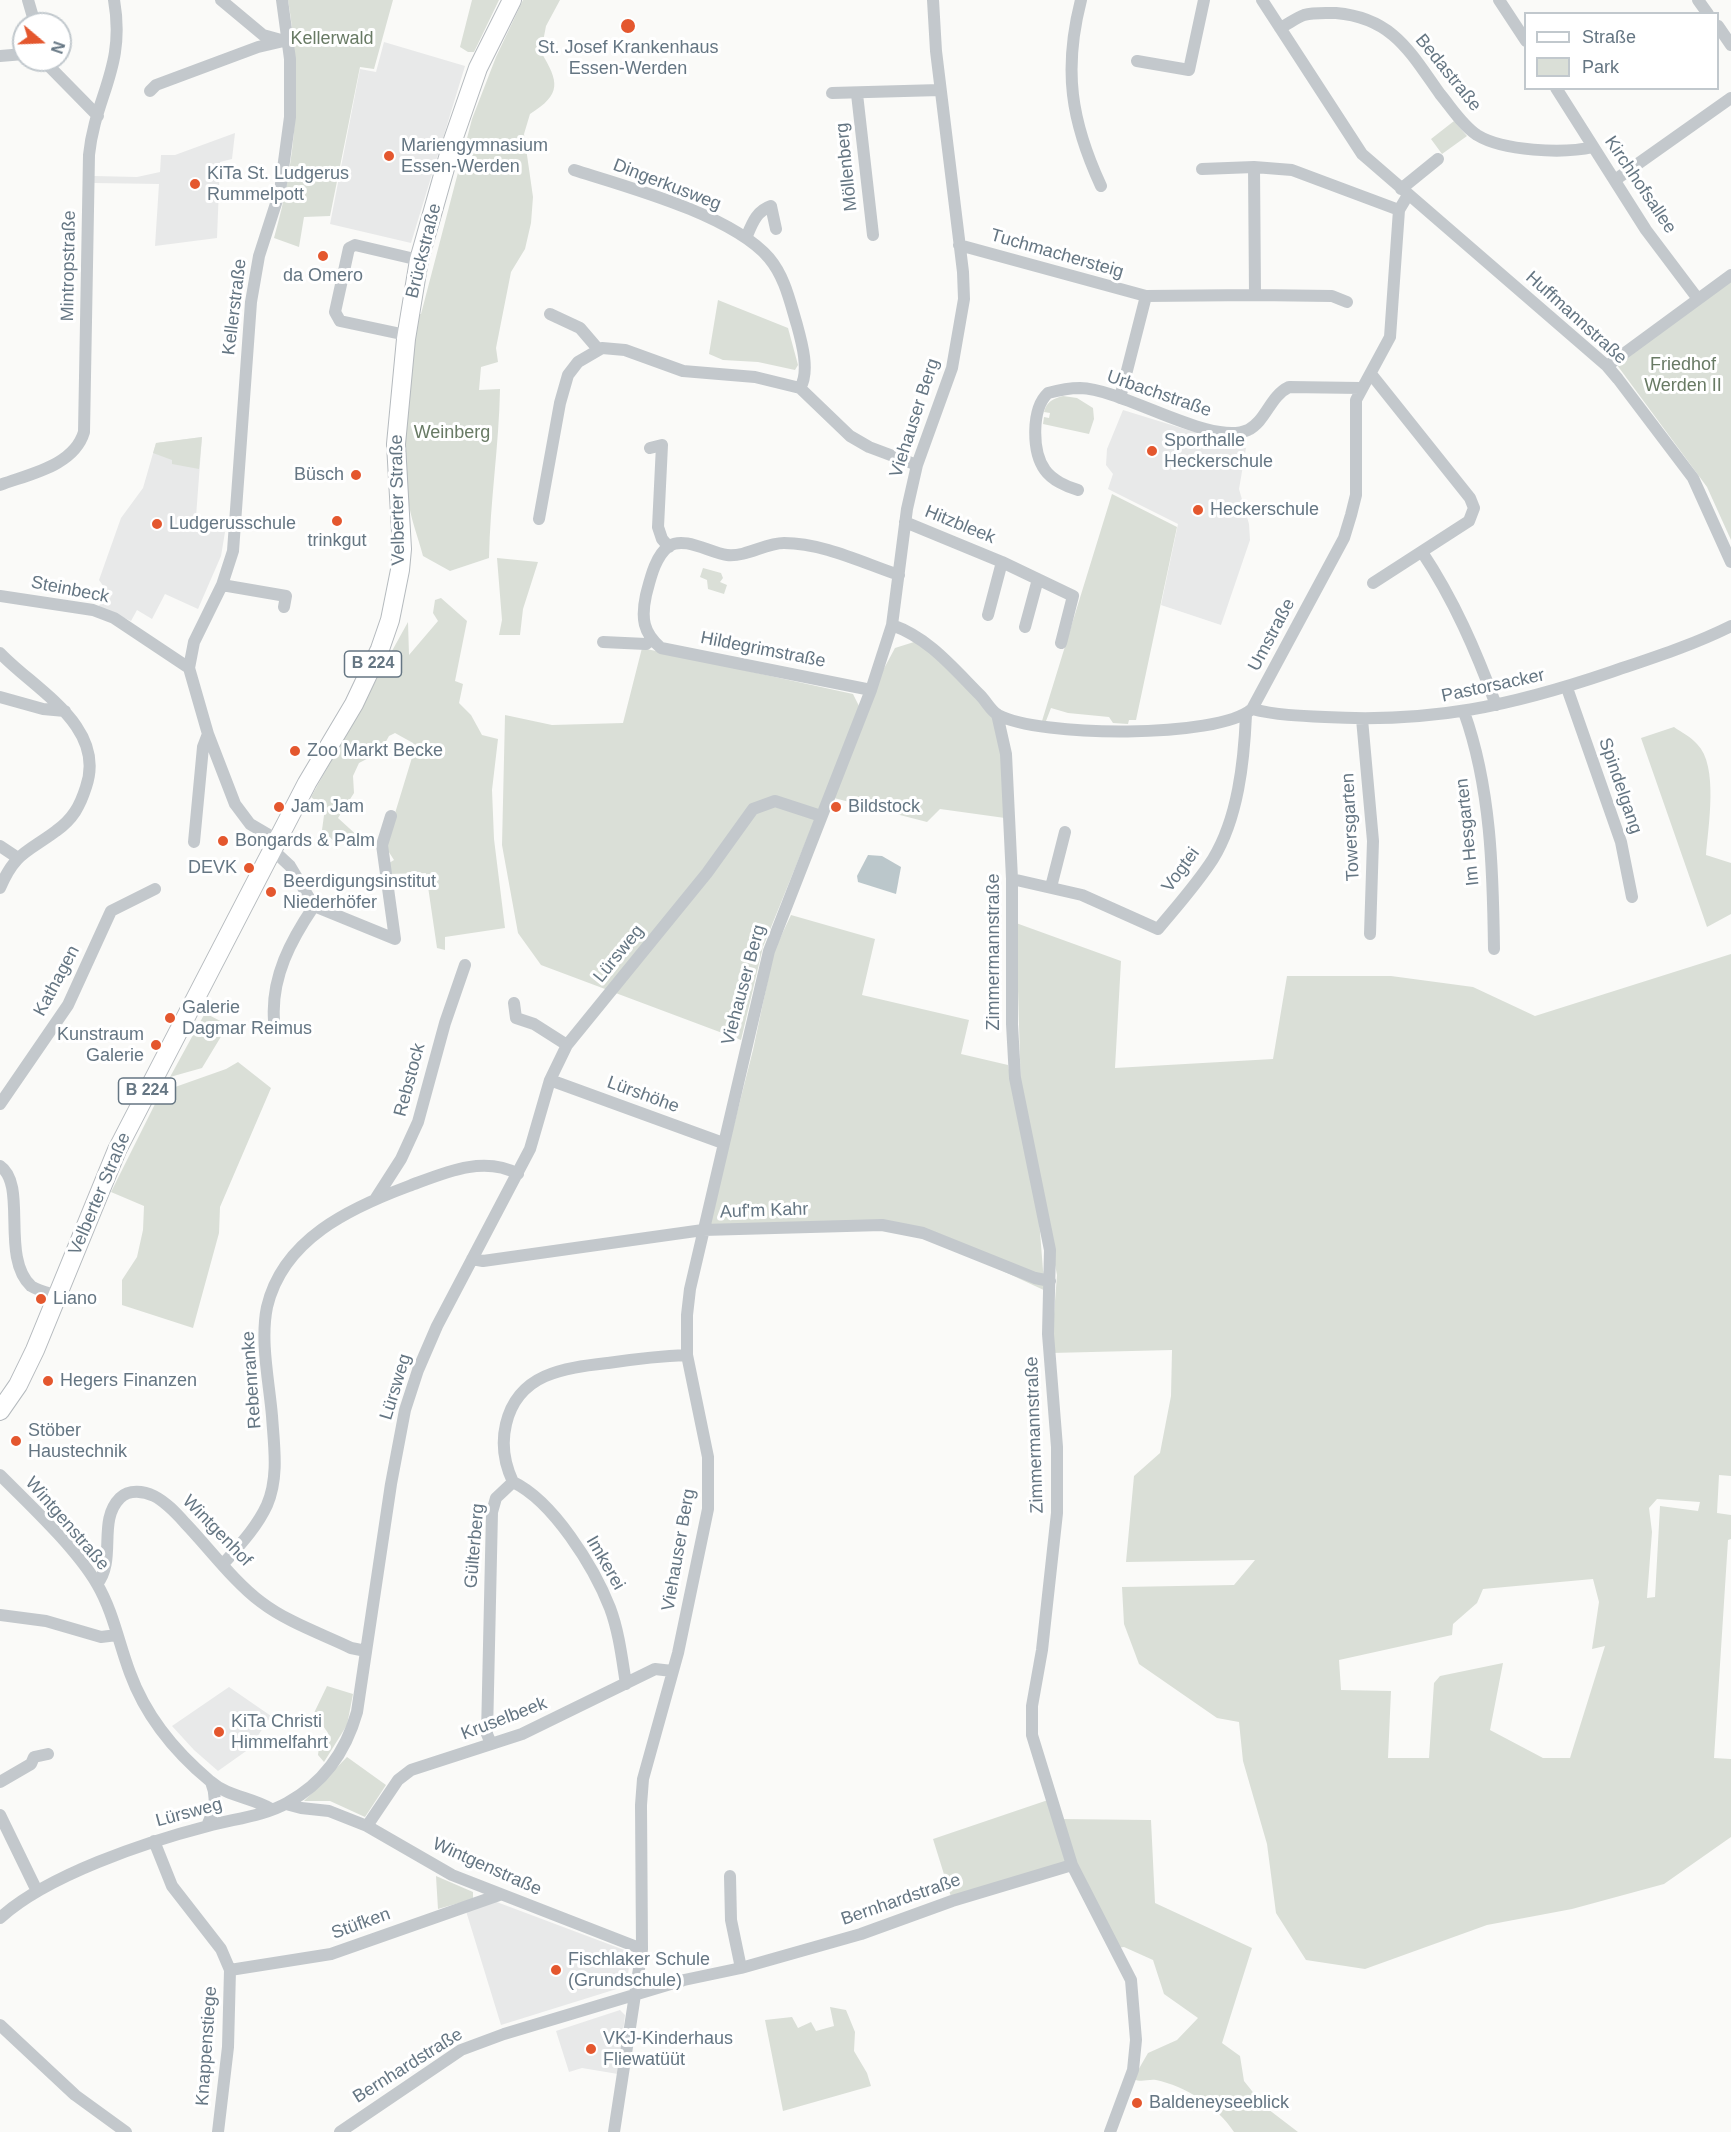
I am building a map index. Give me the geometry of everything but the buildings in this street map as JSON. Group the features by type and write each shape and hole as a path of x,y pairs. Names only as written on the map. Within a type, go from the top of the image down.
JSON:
{"main road":[{"name":"Brückstraße","path":"406,335 419,260 453,140 478,68 512,0"},
{"name":"Velberter Straße","path":"0,1411 31,1359 115,1154 380,649 397,592 402,549 396,444 406,335"}],"street":[{"name":"Mintropstraße","path":"0,485 64,459 75,451 84,432 89,155 116,54 114,0"},
{"path":"220,0 263,35 273,39 288,40"},
{"name":"Kellerstraße","path":"277,846 241,814 208,734 189,668 194,642 222,585 233,551 250,302 259,256 280,191 288,145 292,96 288,40 282,0"},
{"name":"Viehauser Berg","path":"614,2132 642,1949 641,1805 643,1779 672,1671 703,1539 708,1499 708,1457 687,1355 687,1303 769,951 871,690 892,625 905,522 916,465 952,368 964,299 940,90 933,0"},
{"path":"1081,0 1069,68 1074,113 1101,186"},
{"path":"1137,62 1189,70 1204,0"},
{"name":"Huffmannstraße","path":"1262,0 1362,154 1607,366 1693,478 1731,562"},
{"path":"1499,0 1524,38"},
{"name":"Bedastraße","path":"1280,28 1305,15 1328,13 1352,15 1380,24 1404,45 1459,118 1475,134 1490,141 1521,147 1574,152 1593,147"},
{"path":"1719,28 1731,45"},
{"path":"150,91 156,85 258,47 288,40"},
{"path":"56,72 98,116"},
{"path":"832,93 940,90"},
{"name":"Kirchhofsallee","path":"1557,90 1646,230 1698,299"},
{"name":"Möllenberg","path":"857,94 873,235"},
{"path":"1615,180 1731,98"},
{"path":"1360,388 1371,374 1390,337 1399,210 1404,192 1438,159"},
{"path":"1202,169 1254,167 1292,170 1399,210"},
{"path":"1254,167 1255,296"},
{"name":"Dingerkusweg","path":"574,170 668,202 719,223 746,238 768,258 784,280 798,331 805,372 800,388"},
{"path":"746,238 757,215 763,209 771,206 776,229"},
{"path":"406,335 340,321 335,312 349,248 355,245 419,260"},
{"name":"Tuchmachersteig","path":"959,245 1146,296 1332,296 1347,302"},
{"path":"1607,366 1731,275"},
{"path":"1120,398 1146,296"},
{"path":"549,314 580,328 598,350"},
{"path":"539,519 567,375 578,362 598,350 625,350 682,371 754,377 800,388 850,436 869,447 916,465"},
{"path":"1371,374 1470,498 1474,512 1469,521 1373,583"},
{"name":"Urbachstraße","path":"1078,490 1047,473 1041,464 1037,428 1039,405 1048,393 1081,388 1120,398 1211,431 1238,432 1254,425 1280,391 1289,387 1360,388"},
{"name":"Umstraße","path":"1249,712 1344,538 1356,495 1356,400 1360,388"},
{"path":"650,448 662,446 658,526 662,539 669,547"},
{"name":"Hitzbleek","path":"905,522 1002,562 1073,596 1061,643"},
{"path":"651,640 643,620 645,598 659,559 669,547 680,543 716,553 740,555 781,543 804,544 899,575"},
{"path":"1422,552 1441,580 1473,643 1496,705"},
{"name":"Hitzbleek","path":"988,615 1002,562"},
{"path":"1025,627 1038,579"},
{"path":"222,585 286,596 284,607"},
{"name":"Steinbeck","path":"0,596 93,610 114,618 189,668"},
{"path":"892,625 925,640 997,714 1038,727 1082,732 1188,728 1210,726 1249,712"},
{"name":"Pastorsacker","path":"1249,712 1362,719 1411,719 1464,712 1567,688 1652,659 1731,626"},
{"name":"Hildegrimstraße","path":"603,642 646,644 651,640 661,648 871,690"},
{"path":"0,653 65,711 77,728 88,753 90,777 78,810 56,831 27,848 18,858 0,888"},
{"name":"Spindelgang","path":"1567,688 1621,842 1632,897"},
{"path":"0,697 44,709 65,711"},
{"name":"Vogtei","path":"1012,879 1082,895 1158,928 1200,878 1219,848 1236,795 1249,712"},
{"name":"Im Hesgarten","path":"1464,712 1475,749 1485,808 1491,859 1494,950"},
{"name":"Zimmermannstraße","path":"997,714 1006,754 1012,879 1012,1024 1015,1078 1050,1250 1048,1334 1057,1447 1057,1513 1042,1650 1032,1706 1032,1735 1072,1865 1131,1980 1136,2040 1133,2070 1110,2132"},
{"name":"Towersgarten","path":"1362,719 1373,842 1370,934"},
{"path":"194,842 203,747 208,734"},
{"name":"Lürsweg","path":"0,1918 38,1891 106,1859 154,1841 286,1804 324,1774 341,1753 350,1736 357,1712 390,1484 405,1410 418,1370 437,1326 530,1149 550,1080 567,1045 707,873 748,814 759,805 775,801 821,816"},
{"path":"277,846 314,906 395,939 382,845 391,816"},
{"path":"1051,887 1065,832"},
{"path":"0,846 18,858"},
{"name":"Kathagen","path":"0,1104 68,1005 111,911 155,889"},
{"path":"274,1020 273,1003 283,960 295,934 314,906"},
{"name":"Rebstock","path":"376,1198 401,1159 418,1122 445,1023 465,965"},
{"path":"514,1003 516,1018 534,1024 567,1045"},
{"name":"Lürshöhe","path":"550,1080 723,1143"},
{"name":"Rebenranke","path":"224,1563 267,1506 274,1481 275,1457 265,1334 267,1307 279,1276 295,1252 315,1232 376,1198 430,1178 482,1165 498,1165 518,1174"},
{"path":"0,1166 9,1180 5,1249 11,1264 30,1286 58,1296"},
{"name":"Auf'm Kahr","path":"472,1259 483,1261 703,1230 882,1225 901,1227 960,1247 1035,1278 1050,1281"},
{"path":"513,1482 504,1456 503,1436 508,1416 517,1397 540,1377 571,1367 687,1355"},
{"name":"Wintgenstraße","path":"0,1475 62,1540 97,1584 141,1700 157,1728 211,1782 226,1793 261,1803 271,1809"},
{"name":"Imkerei","path":"513,1482 532,1494 552,1514 595,1577 614,1620 626,1684"},
{"name":"Gülterberg","path":"491,1744 487,1734 492,1512 496,1498 502,1489 513,1482"},
{"name":"Wintgenhof","path":"97,1584 103,1576 107,1563 109,1522 113,1507 121,1497 131,1492 155,1496 168,1505 253,1595 274,1611 351,1648 366,1652"},
{"path":"0,1615 35,1618 101,1637 117,1635"},
{"name":"Kruselbeek","path":"367,1826 398,1780 411,1770 522,1734 655,1669 672,1671"},
{"path":"0,1782 31,1764 34,1757 48,1754"},
{"path":"207,1826 216,1804 216,1795 211,1782"},
{"name":"Wintgenstraße","path":"286,1804 328,1811 367,1826 452,1875 642,1949"},
{"path":"0,1815 38,1891"},
{"name":"Knappenstiege","path":"154,1841 172,1886 221,1949 230,1970 228,2047 218,2132"},
{"name":"Bernhardstraße","path":"340,2132 461,2050 504,2034 684,1980 741,1968 861,1934 952,1901 1072,1865"},
{"path":"730,1876 731,1920 741,1968"},
{"name":"Stüfken","path":"230,1970 331,1954 499,1895"},
{"path":"0,2025 75,2095 126,2132"}],"shaded area":[{"name":"Mariengymnasium Essen-Werden","path":"384,42 465,66 411,243 330,224 360,69 376,72"},
{"path":"235,133 232,159 220,162 217,238 155,246 159,184 94,183 94,176 137,177 160,172 161,155 175,155"},
{"name":"Heckerschule","path":"1123,410 1246,448 1239,489 1249,524 1250,540 1221,625 1161,605 1178,524 1108,489 1113,474 1106,465 1107,449"},
{"name":"Ludgerusschule","path":"202,437 195,530 225,532 221,556 198,609 165,594 152,619 137,610 131,621 98,606 111,597 99,580 121,518 143,488 156,443"},
{"path":"868,855 882,856 901,867 896,894 858,882 857,876"},
{"name":"KiTa Christi Himmelfahrt","path":"229,1687 271,1716 249,1749 218,1771 172,1726"},
{"name":"Fischlaker Schule (Grundschule)","path":"494,1901 627,1951 630,1958 627,1982 623,1987 501,2025 466,1911"},
{"name":"VKJ-Kinderhaus Fliewatüüt","path":"620,2010 625,2015 618,2074 582,2068 569,2072 556,2031"}],"green space":[{"name":"Kellerwald","path":"288,0 393,0 374,69 360,67 330,216 304,217 299,247 274,238 288,179 295,120 295,61"},
{"path":"472,0 499,0 474,52 468,52 460,47"},
{"name":"Weinberg","path":"523,0 560,0 546,26 541,52 554,80 554,87 548,100 530,114 524,134 533,197 531,223 525,249 511,272 496,348 498,362 481,367 479,390 500,389 489,558 450,571 423,556 409,505 405,429 411,359 418,314 421,314 472,119 496,57"},
{"path":"1454,121 1467,136 1442,154 1431,139"},
{"name":"Friedhof Werden II","path":"1731,281 1731,540 1707,487 1617,365"},
{"path":"718,300 788,328 798,365 795,370 758,362 723,360 709,354"},
{"path":"1063,396 1077,398 1093,408 1094,419 1089,434 1043,424 1044,417 1049,418 1050,413 1044,412 1047,405 1053,399"},
{"path":"202,437 199,469 172,464 172,460 153,453 156,443"},
{"path":"1112,494 1177,527 1136,720 1129,720 1128,724 1113,723 1109,717 1068,713 1051,708 1046,721 1042,721"},
{"path":"497,558 538,562 523,609 520,635 499,635 502,620"},
{"path":"703,568 721,573 723,578 720,582 727,585 724,594 708,589 707,580 700,577"},
{"path":"441,598 467,621 455,681 463,684 459,703 471,715 482,735 498,739 492,790 494,839 505,928 445,937 445,950 437,948 426,873 388,874 389,863 394,860 385,846 414,751 413,743 395,733 389,736 380,752 359,763 353,776 354,793 338,818 361,839 359,843 336,843 322,830 325,808 311,797 408,622 409,655 438,621 433,613 435,600"},
{"path":"914,642 926,647 992,714 1002,755 1005,818 940,809 927,822 834,798 881,674 895,648"},
{"path":"642,648 853,694 860,708 763,947 741,1040 541,965 518,933 502,845 505,715 552,725 623,723"},
{"path":"1674,727 1697,744 1708,766 1710,814 1706,855 1731,863 1731,914 1707,927 1641,738"},
{"path":"791,915 875,939 862,995 969,1020 961,1054 1008,1065 1039,1219 1043,1270 1048,1292 897,1222 708,1227 753,1050 774,951"},
{"path":"1016,923 1121,961 1115,1068 1273,1059 1287,976 1391,976 1473,987 1535,1016 1731,954 1731,1476 1719,1475 1717,1513 1731,1515 1731,1539 1728,1540 1714,1758 1731,1759 1731,1837 1664,1884 1572,1909 1487,1925 1365,1969 1306,1960 1276,1913 1267,1844 1243,1761 1239,1722 1217,1718 1139,1664 1124,1624 1122,1587 1234,1585 1255,1560 1126,1562 1134,1476 1160,1453 1171,1396 1172,1350 1051,1353 1057,1275 1021,1092","holes":["1657,1499 1700,1502 1698,1511 1660,1506 1655,1597 1647,1598 1652,1532 1649,1508","1593,1579 1599,1602 1592,1649 1605,1646 1570,1758 1543,1758 1490,1730 1503,1663 1440,1676 1434,1683 1429,1758 1388,1758 1391,1691 1341,1690 1339,1660 1452,1635 1453,1624 1477,1603 1483,1589"]},
{"path":"205,1013 228,1025 202,1068 170,1077"},
{"path":"238,1062 271,1088 220,1207 219,1233 193,1328 122,1305 122,1280 137,1257 143,1230 144,1206 111,1192 161,1092 226,1069"},
{"path":"327,1686 353,1694 347,1725 324,1762 318,1755 319,1747 328,1733 314,1713"},
{"path":"347,1757 386,1785 365,1817 330,1801 304,1801"},
{"path":"1048,1800 1070,1865 952,1900 933,1839"},
{"path":"1058,1819 1151,1820 1155,1903 1252,1948 1222,2043 1240,2056 1244,2081 1264,2106 1298,2132 1234,2132 1219,2114 1189,2092 1156,2080 1133,2079 1148,2053 1177,2040 1198,2018 1164,1994 1153,1960 1124,1947 1117,1948 1084,1882"},
{"path":"436,1876 473,1892 473,1899 438,1909"},
{"path":"830,2007 846,2010 855,2032 854,2051 867,2073 871,2086 783,2111 765,2020 792,2017 798,2028 811,2022 816,2031 834,2026"}],"place":[{"name":"St. Josef Krankenhaus Essen-Werden","path":"628,26"},
{"name":"Mariengymnasium Essen-Werden","path":"389,156"},
{"name":"KiTa St. Ludgerus Rummelpott","path":"195,184"},
{"name":"da Omero","path":"323,256"},
{"name":"Sporthalle Heckerschule","path":"1152,451"},
{"name":"Büsch","path":"356,475"},
{"name":"Heckerschule","path":"1198,510"},
{"name":"trinkgut","path":"337,521"},
{"name":"Ludgerusschule","path":"157,524"},
{"name":"Zoo Markt Becke","path":"295,751"},
{"name":"Jam Jam","path":"279,807"},
{"name":"Bildstock","path":"836,807"},
{"name":"Bongards & Palm","path":"223,841"},
{"name":"DEVK","path":"249,868"},
{"name":"Beerdigungsinstitut Niederhöfer","path":"271,892"},
{"name":"Galerie Dagmar Reimus","path":"170,1018"},
{"name":"Kunstraum Galerie","path":"156,1045"},
{"name":"Liano","path":"41,1299"},
{"name":"Hegers Finanzen","path":"48,1381"},
{"name":"Stöber Haustechnik","path":"16,1441"},
{"name":"KiTa Christi Himmelfahrt","path":"219,1732"},
{"name":"Fischlaker Schule (Grundschule)","path":"556,1970"},
{"name":"VKJ-Kinderhaus Fliewatüüt","path":"591,2049"},
{"name":"Baldeneyseeblick","path":"1137,2103"}]}
